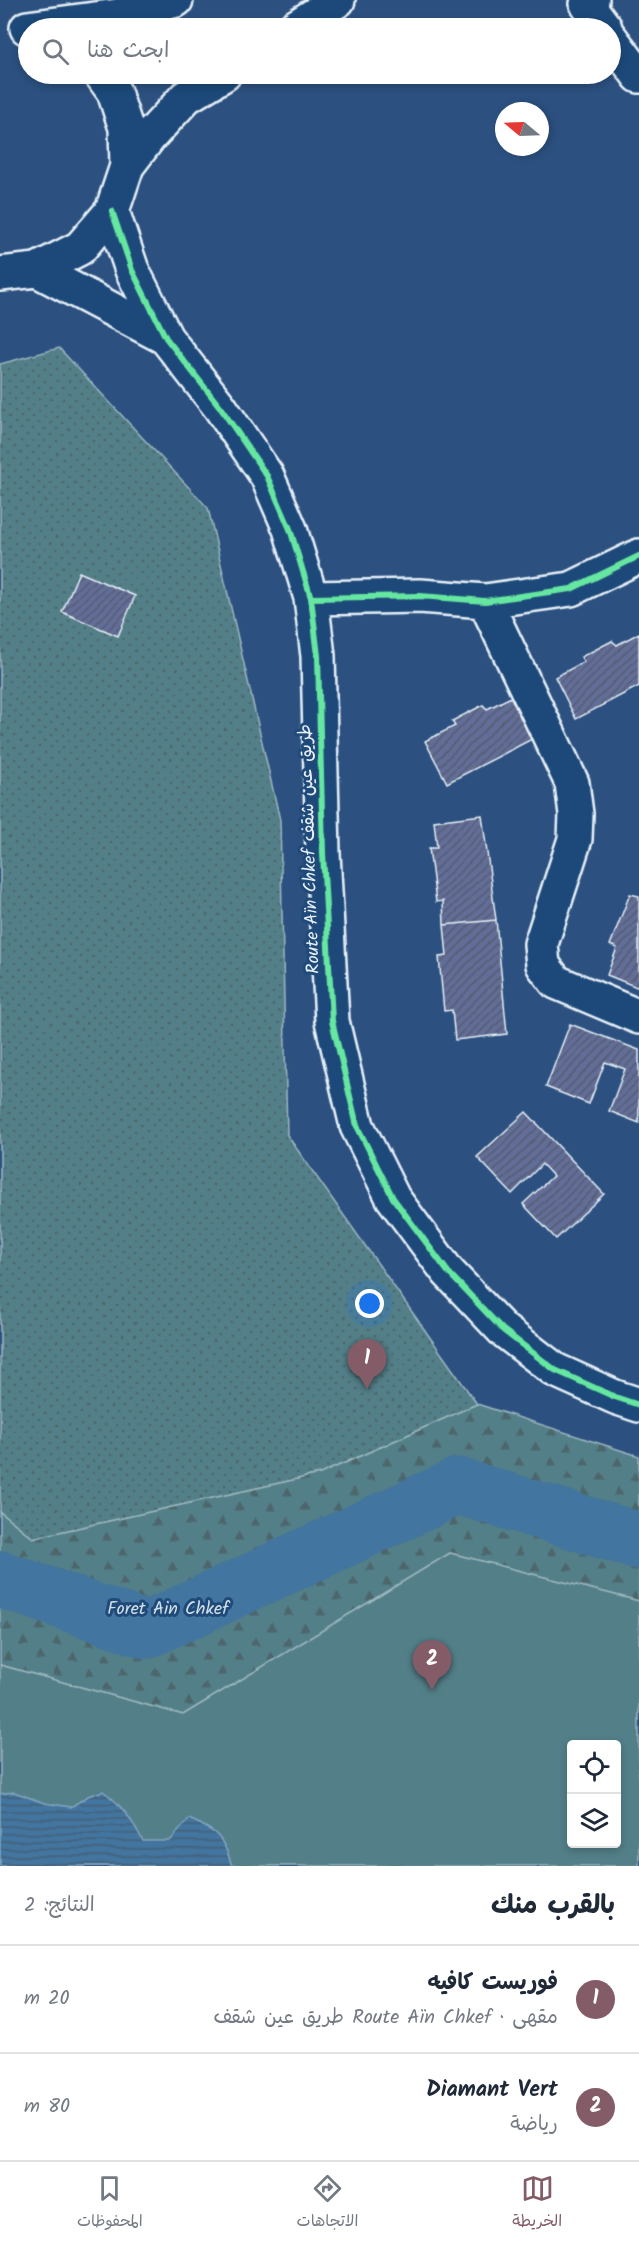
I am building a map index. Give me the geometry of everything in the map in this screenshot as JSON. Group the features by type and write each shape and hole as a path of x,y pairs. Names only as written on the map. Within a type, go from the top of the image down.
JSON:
{"main road":[{"path":"101,18 117,16 176,0"},
{"path":"310,18 338,0"},
{"path":"592,0 587,4 597,18"},
{"path":"621,52 639,76"},
{"path":"108,84 114,92 126,128 127,166"},
{"path":"11,274 80,248 112,211 127,166 150,136 186,97 207,84"},
{"name":"Route Aïn Chkef طريق عين شقف","path":"112,211 132,270 166,338 220,407 267,476 290,529 310,598 318,656 323,853 332,1021 357,1126 393,1198 448,1272 503,1330 555,1370 615,1397 639,1405"},
{"name":"Route Aïn Chkef طريق عين شقف","path":"11,274 166,338"},
{"path":"310,598 420,596 485,601 571,589 639,556"},
{"path":"485,601 572,783 576,814 574,840 541,944 543,965 556,982 639,1017"}],"green space":[{"path":"59,348 208,508 280,820 287,1135 477,1404 320,1474 33,1538 0,1512 0,364"},
{"name":"Foret Ain Chkef","path":"477,1404 639,1456 639,1601 450,1553 183,1715 0,1665 0,1512 33,1538 320,1474"},
{"path":"450,1553 639,1601 639,1866 0,1866 0,1665 183,1715"}],"water":[{"path":"103,1791 126,1813 143,1841 170,1841 189,1819 218,1836 232,1866 0,1866 0,1794 14,1792 44,1803 71,1807 88,1796"}],"building":[{"path":"79,572 135,596 118,636 62,612"},
{"path":"639,633 639,686 576,719 555,677 584,662 581,657 612,641 617,645"},
{"path":"513,696 534,738 447,783 425,741 455,726 452,721 483,705 487,709"},
{"path":"482,815 496,920 444,925 443,901 436,902 429,848 437,848 434,821"},
{"path":"630,894 639,896 639,988 607,975 617,948 610,945"},
{"path":"496,920 507,1034 455,1040 452,1010 444,1011 439,957 447,956 444,925"},
{"path":"570,1024 639,1050 639,1123 609,1111 625,1069 605,1062 589,1104 546,1087"},
{"path":"526,1112 604,1194 556,1239 523,1204 553,1176 542,1164 512,1194 477,1157"}],"waterway":[{"path":"0,1579 147,1630 458,1486 639,1541"}],"cycle path":[{"path":"112,211 132,270 166,338 220,407 267,476 290,529 311,598 318,656 323,853 332,1021 357,1126 393,1198 448,1272 503,1330 555,1370 615,1397 639,1405"},
{"path":"311,598 420,596 485,601 571,589 639,556"}],"place":[{"name":"فوريست كافيه","path":"367,1389"},
{"name":"Diamant Vert","path":"432,1690"}]}
